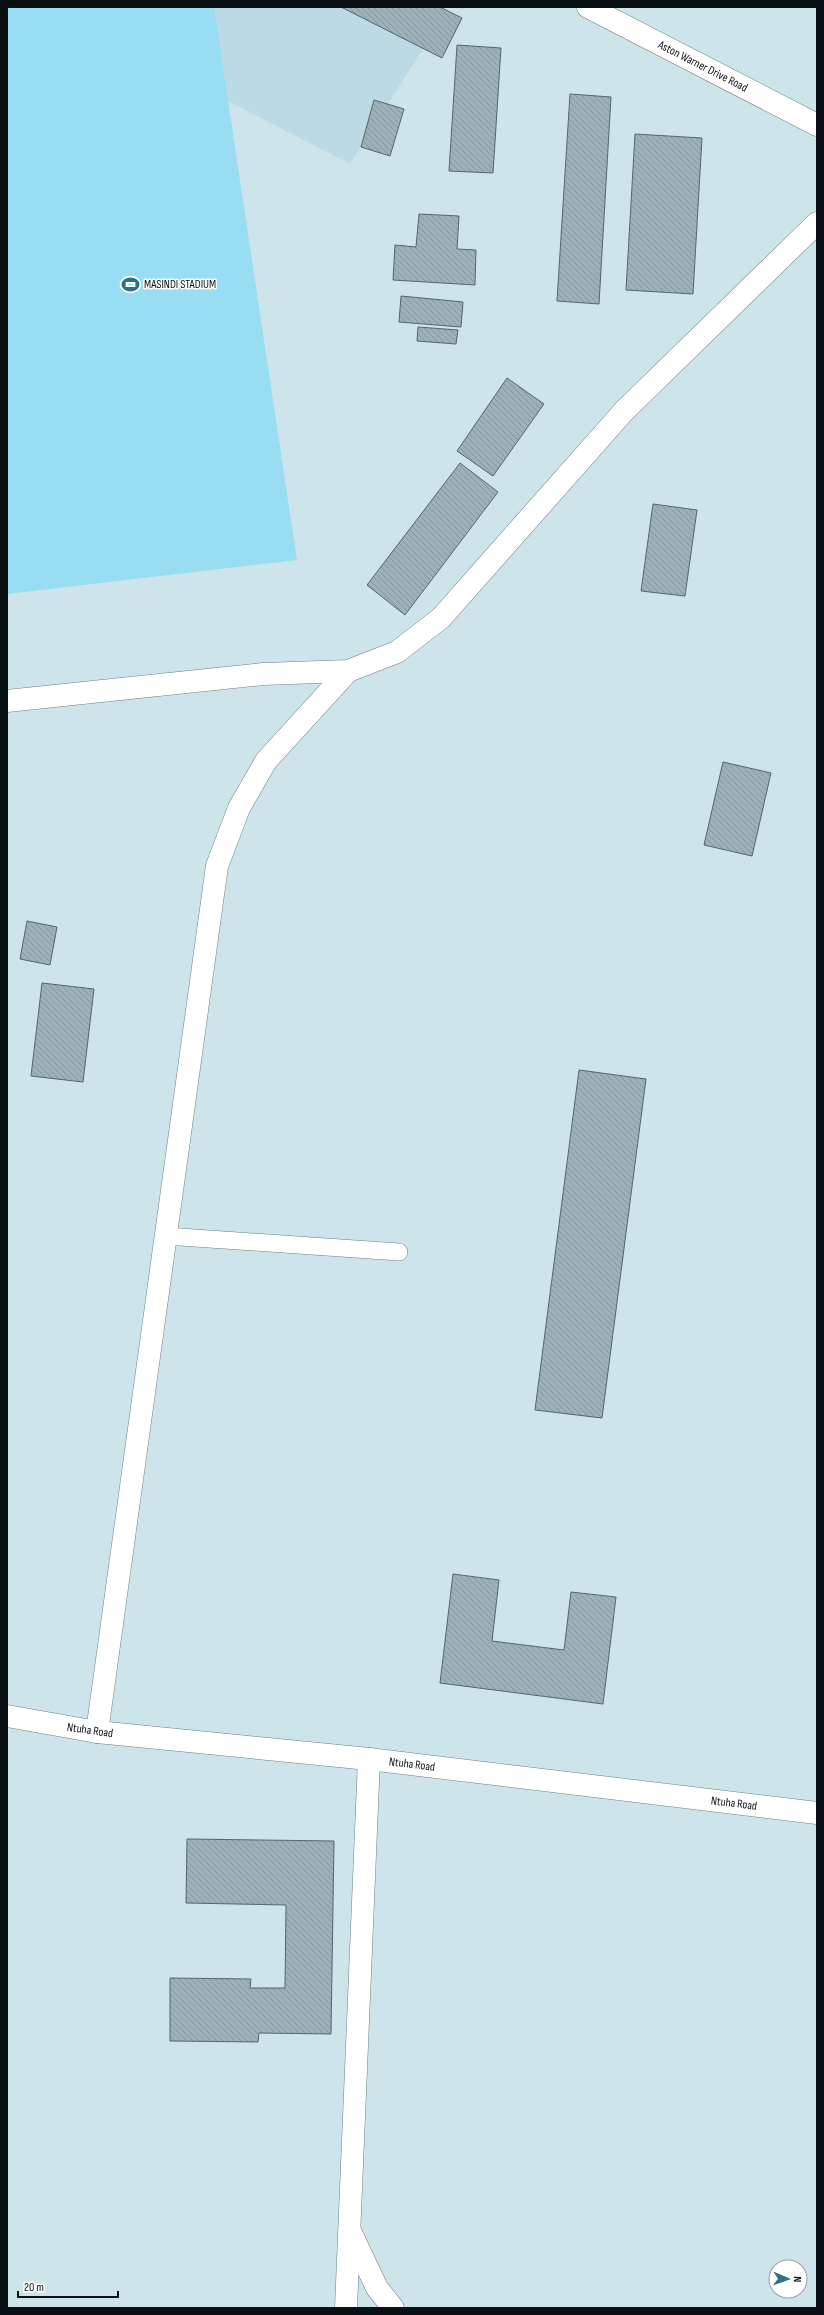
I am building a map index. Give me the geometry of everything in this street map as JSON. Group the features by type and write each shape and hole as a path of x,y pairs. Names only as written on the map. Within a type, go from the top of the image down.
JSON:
{"street":[{"name":"Aston Warner Drive Road","path":"588,7 817,125"},
{"path":"7,700 263,674 348,671 397,652 441,618 624,411 817,223"},
{"path":"97,1732 217,866 239,808 266,761 348,671"},
{"name":"Ntuha Road","path":"7,1716 97,1732 369,1759 817,1813"},
{"path":"346,2308 369,1759"},
{"path":"349,2228 377,2288 393,2308"}],"lane":[{"path":"166,1236 399,1252"}],"shaded area":[{"name":"MASINDI STADIUM","path":"7,7 214,7 297,560 7,594"},
{"path":"45,7 391,7 433,33 350,164"}],"building":[{"path":"341,7 440,7 462,18 442,58"},
{"path":"457,45 501,48 493,173 449,171"},
{"path":"570,94 611,97 599,304 557,301"},
{"path":"374,100 404,109 390,156 361,147"},
{"path":"635,134 702,138 693,294 626,290"},
{"path":"419,214 459,216 457,249 476,250 475,285 393,280 395,245 416,247"},
{"path":"401,296 463,302 461,327 399,322"},
{"path":"418,327 458,330 456,344 417,341"},
{"path":"507,378 544,404 493,476 457,451"},
{"path":"460,463 498,492 405,615 367,585"},
{"path":"653,504 697,510 685,596 641,591"},
{"path":"723,762 771,773 752,856 704,845"},
{"path":"27,921 57,927 50,965 20,959"},
{"path":"42,983 94,989 83,1082 31,1076"},
{"path":"579,1070 646,1079 602,1418 535,1410"},
{"path":"453,1574 499,1580 492,1641 564,1650 571,1592 616,1597 603,1704 440,1683"},
{"path":"187,1839 334,1841 331,2034 259,2033 258,2042 170,2041 170,1978 251,1979 250,1988 285,1988 286,1905 186,1903"}],"place":[{"name":"MASINDI STADIUM","path":"131,284"}]}
